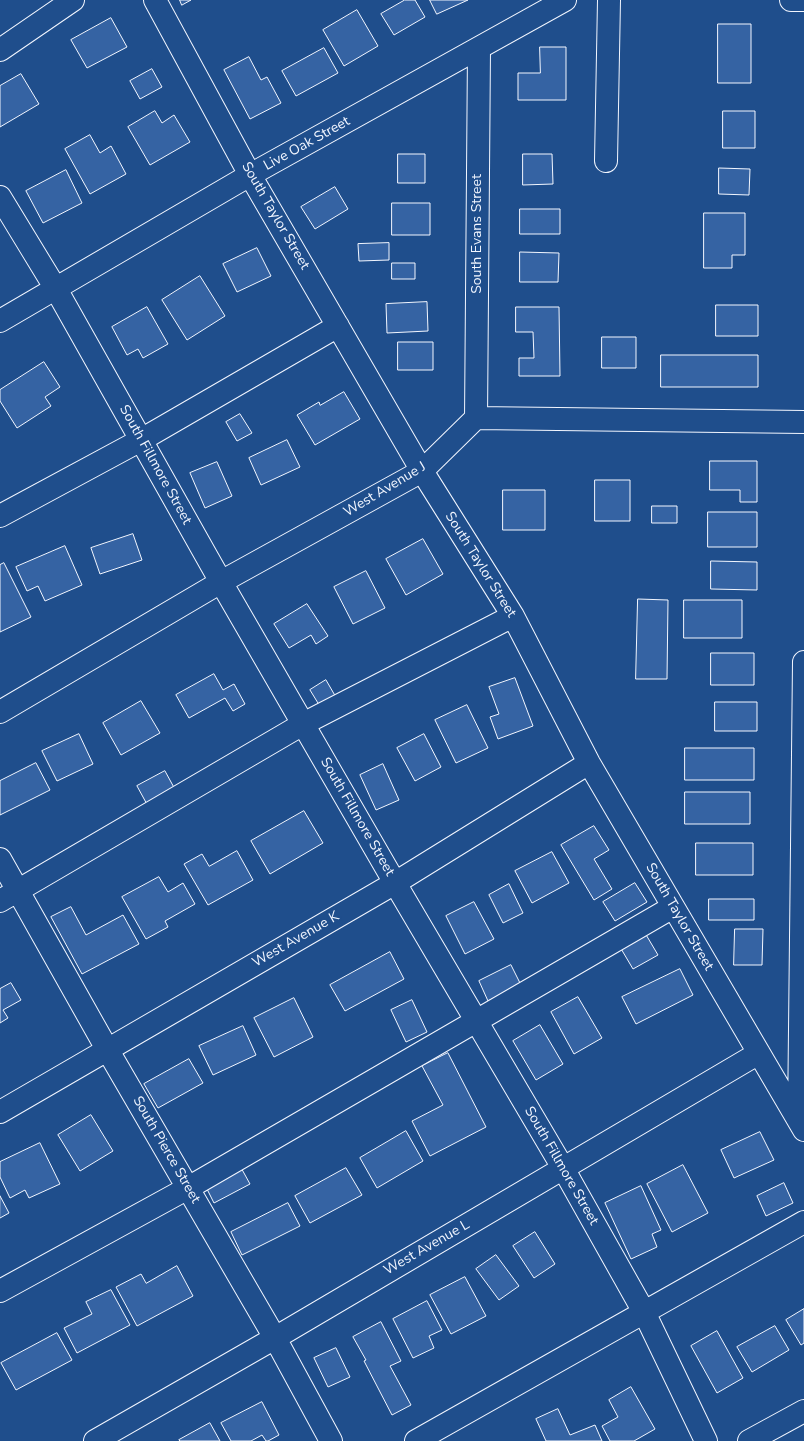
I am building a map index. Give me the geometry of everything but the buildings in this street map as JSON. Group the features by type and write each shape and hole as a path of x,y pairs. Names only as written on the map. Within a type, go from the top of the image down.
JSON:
{"street":[{"path":"0,50 73,0"},
{"name":"South Taylor Street","path":"156,0 250,175 422,471 513,616 589,763 802,1126"},
{"name":"Live Oak Street","path":"0,321 250,175 479,49 530,9 565,0"},
{"path":"606,161 609,0"},
{"path":"791,0 804,0"},
{"name":"South Evans Street","path":"476,418 479,49"},
{"name":"South Fillmore Street","path":"0,197 56,289 221,582 395,883 563,1168 644,1312 706,1441"},
{"path":"0,516 141,440 338,326"},
{"path":"476,418 804,422"},
{"name":"West Avenue J","path":"0,712 221,582 422,471 476,418"},
{"path":"9,895 304,724 513,616"},
{"path":"802,1126 804,662"},
{"name":"West Avenue K","path":"0,1112 395,883 589,763"},
{"name":"South Pierce Street","path":"0,859 9,895 107,1049 275,1338 331,1441"},
{"path":"0,1291 188,1188 673,907"},
{"name":"West Avenue L","path":"95,1441 275,1338 759,1053"},
{"path":"416,1441 804,1222"},
{"path":"749,1441 804,1411"}]}
